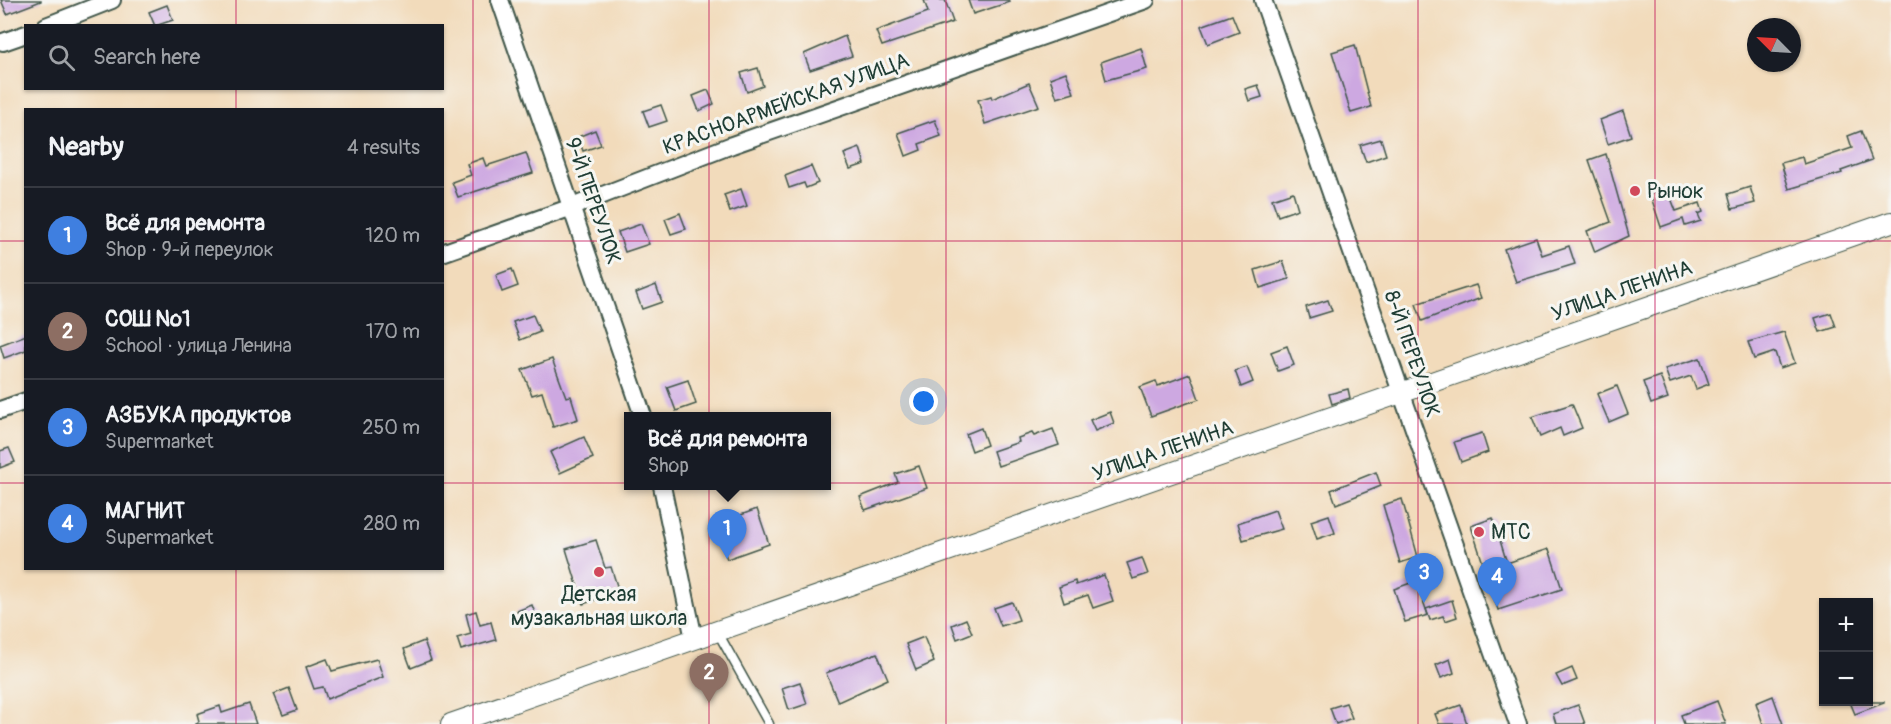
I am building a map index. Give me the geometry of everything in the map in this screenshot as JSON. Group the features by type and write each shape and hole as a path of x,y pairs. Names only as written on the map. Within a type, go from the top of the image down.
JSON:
{"street":[{"path":"51,24 112,0"},
{"name":"9-Й ПЕРЕУЛОК","path":"501,0 641,412"},
{"name":"КРАСНОАРМЕЙСКАЯ УЛИЦА","path":"444,252 572,207 732,145 1146,0"},
{"name":"8-Й ПЕРЕУЛОК","path":"1263,0 1518,724"},
{"path":"3,42 24,35"},
{"name":"УЛИЦА ЛЕНИНА","path":"451,724 1891,222"},
{"path":"0,410 24,402"},
{"path":"663,490 694,639"}],"lane":[{"path":"717,631 769,724"}],"building":[{"path":"1,0 41,0 41,1 7,14"},
{"path":"924,0 945,0 953,22 882,46 876,31 928,12"},
{"path":"968,0 1009,0 1010,2 973,14"},
{"path":"167,5 173,20 154,24 149,12"},
{"path":"1232,15 1239,32 1208,44 1201,26"},
{"path":"845,36 852,56 810,70 804,54"},
{"path":"1355,45 1371,107 1351,113 1332,52"},
{"path":"1141,48 1147,69 1106,80 1101,62"},
{"path":"758,68 763,86 747,92 741,73"},
{"path":"1066,72 1074,93 1057,98 1050,78"},
{"path":"1029,83 1039,106 985,124 978,100 991,96 992,99"},
{"path":"1258,85 1262,97 1249,101 1245,89"},
{"path":"708,90 714,104 699,111 693,96"},
{"path":"661,105 667,121 649,127 643,111"},
{"path":"1623,111 1631,136 1608,144 1600,120"},
{"path":"935,120 941,136 919,144 921,150 906,156 898,133"},
{"path":"595,130 601,145 583,151 578,137"},
{"path":"1861,131 1872,160 1841,171 1842,173 1789,189 1781,163 1802,157 1804,164 1852,148 1848,136"},
{"path":"1381,139 1386,155 1366,162 1360,145"},
{"path":"860,148 865,164 850,169 844,154"},
{"path":"526,153 533,173 458,197 452,182 471,175 467,164 483,158 486,166"},
{"path":"1606,154 1629,236 1595,252 1587,231 1611,222 1589,160"},
{"path":"811,166 818,183 806,188 804,183 789,188 785,176"},
{"path":"1750,187 1755,203 1732,209 1728,194"},
{"path":"1667,188 1676,211 1700,203 1703,212 1698,214 1701,221 1685,226 1683,219 1661,227 1650,194"},
{"path":"741,189 747,206 730,212 724,195"},
{"path":"1293,192 1298,209 1278,216 1272,199"},
{"path":"680,213 686,229 671,234 665,219"},
{"path":"641,224 649,244 625,252 618,232"},
{"path":"1536,238 1542,255 1569,246 1575,264 1516,282 1504,249"},
{"path":"1283,261 1289,279 1260,288 1255,270"},
{"path":"512,269 518,286 502,292 496,275"},
{"path":"656,285 662,302 642,309 636,293"},
{"path":"1476,285 1481,298 1422,321 1416,304"},
{"path":"1328,300 1332,311 1309,318 1306,307"},
{"path":"1831,313 1836,327 1820,332 1815,318"},
{"path":"533,315 540,332 520,340 513,322"},
{"path":"1784,332 1795,363 1780,368 1775,352 1754,359 1748,342"},
{"path":"24,336 24,351 4,358 0,345"},
{"path":"1287,346 1294,365 1278,371 1271,352"},
{"path":"1700,358 1709,384 1696,389 1691,376 1670,383 1665,369"},
{"path":"552,359 566,397 571,396 578,419 553,427 542,392 532,395 522,370"},
{"path":"1247,367 1253,382 1241,387 1235,371"},
{"path":"1190,374 1199,399 1151,416 1140,387 1156,381 1158,386"},
{"path":"1660,376 1668,398 1651,404 1643,382"},
{"path":"688,380 696,404 676,411 667,387"},
{"path":"1617,386 1628,414 1609,422 1597,394"},
{"path":"1348,389 1350,398 1332,404 1329,394"},
{"path":"1572,404 1582,428 1563,436 1560,428 1540,437 1532,417"},
{"path":"1110,412 1114,423 1095,431 1090,420"},
{"path":"981,428 987,445 972,451 966,434"},
{"path":"1053,429 1059,445 998,466 993,451 1019,442 1018,438 1032,433 1034,436"},
{"path":"1482,433 1488,452 1461,462 1454,442"},
{"path":"584,437 593,458 560,473 550,452"},
{"path":"9,448 15,462 0,468 0,451"},
{"path":"919,466 927,488 865,510 860,497 898,482 895,474"},
{"path":"1376,472 1381,486 1336,504 1331,490"},
{"path":"1402,499 1418,557 1400,563 1383,505"},
{"path":"757,509 769,544 727,559 714,525"},
{"path":"1275,510 1282,529 1243,540 1238,523"},
{"path":"1329,515 1335,533 1317,539 1311,521"},
{"path":"1493,518 1507,563 1549,549 1562,589 1498,610 1471,526"},
{"path":"596,540 605,568 611,567 619,592 583,604 566,549"},
{"path":"1142,558 1148,574 1133,579 1127,563"},
{"path":"1104,575 1113,601 1093,608 1088,595 1064,603 1059,587 1075,581 1076,585"},
{"path":"1416,581 1428,615 1405,622 1394,589"},
{"path":"1452,600 1457,617 1445,621 1443,616 1430,620 1426,609"},
{"path":"1012,602 1019,620 1001,626 994,608"},
{"path":"532,605 538,621 522,626 517,611"},
{"path":"476,611 480,625 491,622 496,640 461,650 457,638 471,634 466,614"},
{"path":"966,619 972,633 957,639 952,625"},
{"path":"924,637 934,662 916,670 906,644"},
{"path":"424,641 431,660 411,668 404,649"},
{"path":"877,653 888,679 838,702 826,673"},
{"path":"327,659 332,671 377,659 383,677 327,699 323,687 314,689 306,667"},
{"path":"1450,659 1454,673 1441,678 1436,665"},
{"path":"1572,668 1577,680 1562,686 1556,675"},
{"path":"800,682 807,704 789,710 782,688"},
{"path":"289,688 297,710 283,715 274,694"},
{"path":"1773,696 1783,724 1763,724 1756,703"},
{"path":"1717,701 1726,724 1684,724 1681,715"},
{"path":"1873,702 1884,702 1884,703 1855,714 1852,706 1873,706"},
{"path":"1346,703 1352,718 1336,724 1330,708"},
{"path":"249,704 256,724 196,724 199,721 197,714 220,706 222,713"},
{"path":"1461,705 1467,724 1439,724 1435,714"},
{"path":"1578,705 1585,724 1556,724 1553,714"}],"place":[{"name":"Рынок","path":"1635,191"},
{"name":"МТС","path":"1479,532"},
{"name":"Всё для ремонта","path":"727,559"},
{"name":"Детская музакальная школа","path":"599,572"},
{"name":"АЗБУКА продуктов","path":"1424,603"},
{"name":"МАГНИТ","path":"1497,607"},
{"name":"СОШ №1","path":"709,703"}]}
